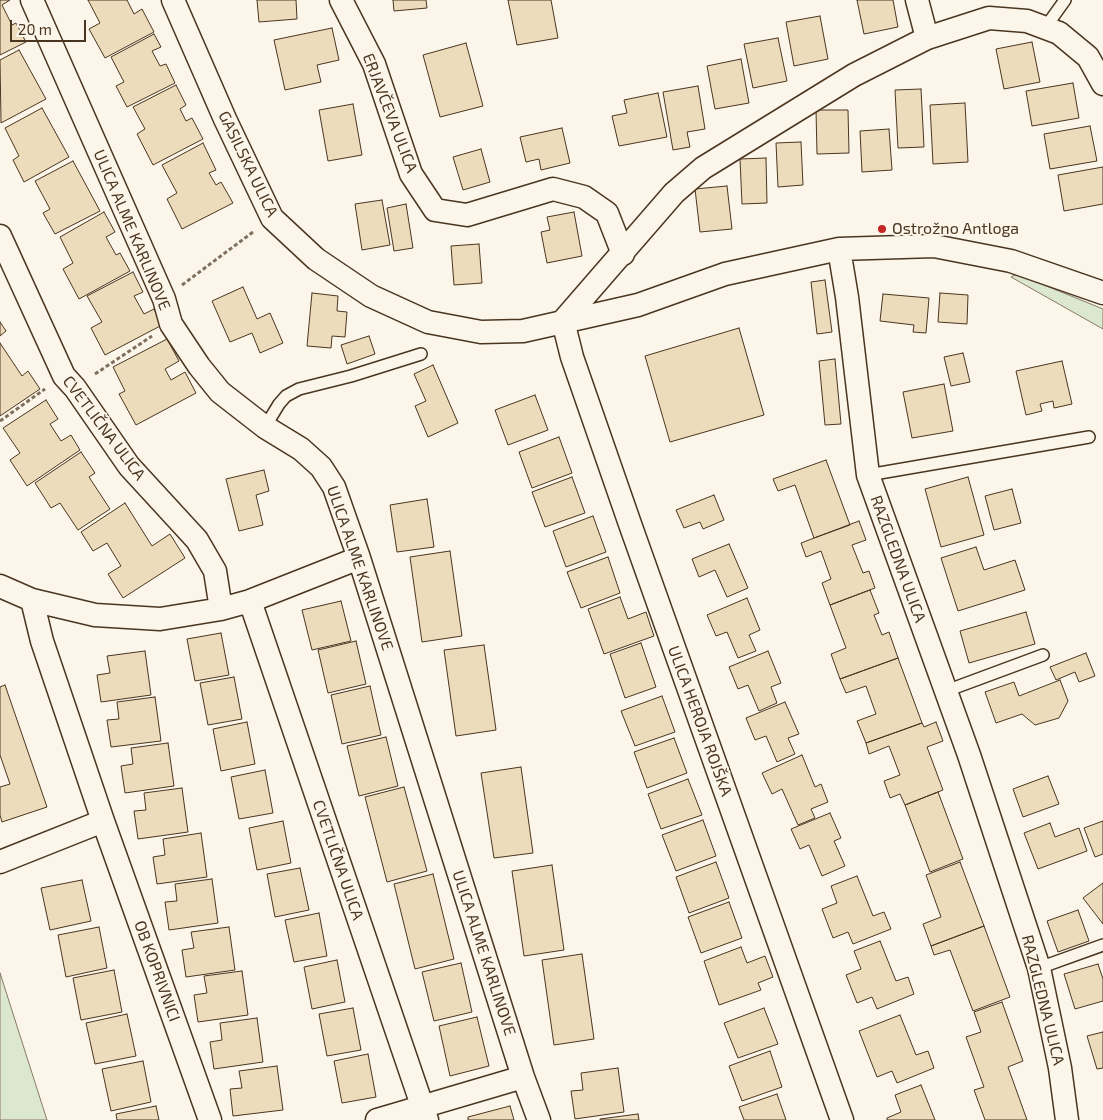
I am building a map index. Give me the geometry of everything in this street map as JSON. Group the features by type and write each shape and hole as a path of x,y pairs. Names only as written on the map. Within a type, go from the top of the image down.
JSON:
{"street":[{"name":"ULICA ALME KARLINOVE","path":"32,0 164,299 171,324 220,392 265,427 301,449 321,467 334,487 359,558 523,1078 539,1120"},
{"name":"GASILSKA ULICA","path":"173,0 225,119 272,218 316,259 371,296 428,322 481,332 523,331 638,305 725,274 839,249"},
{"name":"ERJAVČEVA ULICA","path":"341,0 374,64 411,174 435,210 467,215 553,189 584,197 607,213 623,254"},
{"path":"917,0 927,38"},
{"path":"563,321 674,193 703,168 854,75 927,38 989,18 1027,21 1059,33 1088,57 1103,84"},
{"name":"CVETLIČNA ULICA","path":"0,236 69,382 129,466 198,540 215,571 221,609"},
{"path":"839,249 934,246 1011,261 1103,293"},
{"name":"RAZGLEDNA ULICA","path":"839,249 847,296 868,475 969,755 1039,968 1060,1068 1067,1120"},
{"name":"ULICA HEROJA ROJŠKA","path":"563,321 572,357 630,524 842,1120"},
{"path":"0,586 32,600 95,615 160,619 221,609 250,601 359,558"},
{"name":"OB KOPRIVNICI","path":"32,600 42,642 103,821 210,1120"},
{"name":"CVETLIČNA ULICA","path":"250,601 425,1113"},
{"path":"0,862 103,821"},
{"path":"377,1120 425,1113 523,1078"}],"lane":[{"path":"1045,28 1064,0"},
{"path":"265,427 279,404 286,396 298,389 351,376 421,354"},
{"path":"868,475 1089,437"},
{"path":"946,691 1043,655"},
{"path":"1039,968 1103,945"}],"path":[{"path":"164,299 272,218"},
{"path":"0,421 171,324"}],"green space":[{"path":"1017,274 1103,309 1103,329 1011,277"},
{"path":"0,973 47,1120 0,1120"}],"building":[{"path":"0,0 10,0 2,5 12,25 16,23 26,42 0,55"},
{"path":"88,0 127,0 134,14 142,9 154,32 105,58 89,29 100,23"},
{"path":"257,0 296,0 297,19 259,22"},
{"path":"393,0 426,0 427,8 394,11"},
{"path":"508,0 551,0 558,38 517,45"},
{"path":"857,0 893,0 898,27 864,34"},
{"path":"820,16 828,59 794,66 786,22"},
{"path":"332,28 339,60 317,65 321,82 285,90 274,40"},
{"path":"154,34 161,47 152,51 160,66 166,64 175,83 127,107 116,86 124,82 111,57"},
{"path":"778,38 787,81 753,88 744,44"},
{"path":"1032,42 1040,82 1004,89 996,49"},
{"path":"466,43 483,106 440,117 423,55"},
{"path":"19,50 46,99 1,123 0,60"},
{"path":"741,59 749,103 715,109 707,66"},
{"path":"1073,83 1079,118 1032,126 1026,91"},
{"path":"176,85 186,105 180,109 186,121 192,118 203,139 153,165 137,134 145,129 133,107"},
{"path":"698,86 705,129 687,132 690,147 673,150 663,92"},
{"path":"921,89 924,147 898,148 895,90"},
{"path":"658,93 667,137 619,146 612,116 627,113 624,100"},
{"path":"965,103 968,162 933,164 930,105"},
{"path":"353,104 362,155 328,161 319,110"},
{"path":"42,108 69,157 24,182 13,160 19,156 5,128"},
{"path":"816,110 848,110 849,153 817,154"},
{"path":"1090,126 1097,161 1050,169 1044,134"},
{"path":"562,128 570,163 541,170 539,159 526,162 520,137"},
{"path":"889,129 892,170 862,172 860,131"},
{"path":"801,142 803,185 778,187 776,143"},
{"path":"203,143 216,170 209,173 216,185 221,182 233,203 182,229 167,199 177,193 162,165"},
{"path":"481,149 490,182 463,190 453,157"},
{"path":"766,158 767,203 742,204 740,159"},
{"path":"73,161 100,211 55,234 43,213 50,209 35,181"},
{"path":"1103,167 1103,204 1064,211 1058,175"},
{"path":"727,186 732,229 700,232 695,189"},
{"path":"382,200 390,245 362,250 355,204"},
{"path":"406,204 413,248 394,251 387,208"},
{"path":"104,212 115,232 106,237 116,255 120,253 130,271 79,299 63,269 73,263 60,237"},
{"path":"574,212 582,256 547,263 541,232 550,230 547,217"},
{"path":"479,244 482,283 454,285 451,246"},
{"path":"133,272 143,292 134,296 144,314 154,309 162,325 105,355 91,328 102,322 87,296"},
{"path":"825,280 832,332 817,334 811,282"},
{"path":"243,287 257,319 270,313 283,343 260,353 252,333 230,342 212,301"},
{"path":"312,293 338,296 337,311 347,312 345,337 332,336 331,348 307,346"},
{"path":"940,293 968,295 967,324 938,322"},
{"path":"883,294 929,298 926,333 913,332 914,325 880,321"},
{"path":"0,322 6,331 0,336"},
{"path":"739,328 764,415 670,442 645,356"},
{"path":"369,336 375,354 347,364 341,345"},
{"path":"167,339 179,361 165,369 171,380 185,372 196,393 136,425 119,394 125,391 113,367"},
{"path":"0,343 22,376 28,371 40,389 0,416"},
{"path":"963,353 970,382 951,386 944,357"},
{"path":"835,359 841,424 825,425 819,361"},
{"path":"1062,361 1072,404 1054,408 1053,401 1040,404 1042,411 1026,415 1016,371"},
{"path":"433,365 458,423 428,437 415,406 426,401 414,374"},
{"path":"944,384 953,431 912,438 903,392"},
{"path":"535,395 548,430 508,445 495,410"},
{"path":"46,400 58,419 50,424 61,441 71,435 80,450 27,486 10,460 20,453 3,428"},
{"path":"559,437 572,473 532,488 519,452"},
{"path":"81,452 95,473 89,477 110,509 78,530 60,503 51,508 35,483"},
{"path":"826,460 850,525 814,538 795,485 778,491 773,479"},
{"path":"264,470 269,491 256,495 263,525 239,531 226,479"},
{"path":"572,477 585,513 545,527 532,492"},
{"path":"968,477 984,535 941,547 925,489"},
{"path":"1012,489 1021,523 994,530 985,496"},
{"path":"714,495 724,520 703,529 700,522 684,528 676,510"},
{"path":"427,499 434,547 397,552 390,505"},
{"path":"125,503 152,546 170,534 185,558 123,598 108,574 121,566 107,543 93,551 81,532"},
{"path":"593,516 606,552 566,567 553,531"},
{"path":"859,521 866,540 852,545 863,573 869,571 875,588 830,605 822,583 831,579 821,551 806,557 801,543"},
{"path":"729,544 748,588 727,597 715,570 699,577 692,559"},
{"path":"976,547 984,570 1015,560 1025,590 958,611 941,558"},
{"path":"450,551 462,636 422,642 410,557"},
{"path":"608,557 620,593 581,608 567,572"},
{"path":"870,590 879,613 874,615 882,635 889,632 898,658 840,679 831,654 846,648 830,605"},
{"path":"620,597 628,619 646,612 654,636 604,654 588,609"},
{"path":"747,598 760,630 749,635 756,651 738,658 727,632 716,636 707,615"},
{"path":"341,601 351,641 312,650 302,610"},
{"path":"1026,612 1035,644 969,663 960,631"},
{"path":"221,633 229,675 195,681 187,639"},
{"path":"356,641 366,684 328,693 318,650"},
{"path":"641,643 656,687 625,698 610,654"},
{"path":"484,645 496,730 456,736 444,650"},
{"path":"145,651 151,695 101,702 97,675 110,673 107,656"},
{"path":"768,651 781,683 771,687 777,703 759,711 748,685 738,689 729,667"},
{"path":"1086,653 1095,676 1079,682 1075,672 1056,680 1050,667"},
{"path":"898,658 922,723 866,743 857,721 876,714 866,686 846,693 840,679"},
{"path":"234,677 242,719 208,725 200,683"},
{"path":"1060,680 1068,701 1059,718 1035,725 1022,714 996,723 985,692 1014,682 1019,696"},
{"path":"5,685 47,807 2,822 0,815 0,787 10,784 0,755 0,687"},
{"path":"370,686 381,735 342,744 331,695"},
{"path":"662,696 675,732 635,746 621,711"},
{"path":"155,697 161,741 111,747 107,720 119,719 117,702"},
{"path":"785,702 799,734 788,738 795,754 777,762 766,736 755,740 746,718"},
{"path":"247,722 255,764 221,771 213,729"},
{"path":"936,722 943,741 927,747 943,790 905,805 900,794 890,798 884,781 900,775 889,746 869,754 866,743 922,723 924,727"},
{"path":"386,737 398,786 359,796 347,746"},
{"path":"674,738 687,773 647,788 634,752"},
{"path":"168,743 174,786 125,793 121,766 133,764 131,748"},
{"path":"802,755 815,787 821,784 828,802 811,809 815,818 798,825 782,789 772,794 762,773"},
{"path":"521,767 533,853 494,858 481,773"},
{"path":"265,770 273,813 239,819 231,777"},
{"path":"1048,776 1059,804 1023,817 1013,789"},
{"path":"688,779 702,815 661,829 648,794"},
{"path":"404,787 427,871 387,882 365,797"},
{"path":"182,788 188,832 138,839 134,811 146,810 144,793"},
{"path":"938,792 963,859 930,872 905,805"},
{"path":"830,813 841,838 834,841 845,866 822,876 809,845 800,849 791,829"},
{"path":"703,820 716,856 676,871 662,835"},
{"path":"283,821 291,863 257,870 249,828"},
{"path":"1103,821 1103,854 1095,857 1084,828"},
{"path":"1050,823 1055,837 1079,828 1087,851 1038,869 1024,833"},
{"path":"201,833 207,877 157,884 153,857 165,855 163,839"},
{"path":"716,862 729,898 689,913 676,877"},
{"path":"960,862 984,926 931,946 923,924 941,917 926,875"},
{"path":"552,865 564,950 524,956 512,871"},
{"path":"300,868 309,910 275,917 267,874"},
{"path":"433,874 454,959 415,969 394,884"},
{"path":"857,876 873,916 884,912 891,929 853,944 848,932 833,938 822,909 837,903 831,886"},
{"path":"212,879 218,923 169,930 165,902 177,901 175,884"},
{"path":"82,880 91,921 50,930 41,888"},
{"path":"1103,883 1103,924 1083,898"},
{"path":"729,902 742,938 701,953 688,917"},
{"path":"1078,910 1089,941 1058,952 1047,921"},
{"path":"319,913 327,956 294,962 285,920"},
{"path":"984,926 1010,997 973,1011 950,950 934,955 931,946"},
{"path":"99,927 107,968 66,977 58,935"},
{"path":"229,927 235,970 186,977 182,950 194,948 191,932"},
{"path":"880,941 896,981 908,977 914,994 877,1009 872,997 857,1003 846,975 861,969 854,951"},
{"path":"741,947 747,963 765,956 773,977 758,983 761,990 719,1005 704,961"},
{"path":"582,954 594,1039 554,1045 542,960"},
{"path":"337,960 345,1002 312,1009 304,967"},
{"path":"461,963 472,1012 434,1021 422,972"},
{"path":"1098,964 1103,979 1103,1001 1075,1009 1064,974"},
{"path":"114,970 122,1012 81,1020 73,978"},
{"path":"242,971 248,1015 198,1022 194,995 207,993 204,976"},
{"path":"1002,1002 1023,1061 1008,1067 1027,1120 985,1120 974,1090 984,1087 966,1037 981,1032 974,1012"},
{"path":"353,1008 361,1050 327,1056 319,1014"},
{"path":"764,1008 778,1044 738,1058 724,1023"},
{"path":"127,1014 136,1056 95,1064 86,1023"},
{"path":"900,1015 916,1055 928,1051 934,1068 897,1083 892,1071 877,1077 859,1031"},
{"path":"477,1017 489,1066 450,1076 439,1026"},
{"path":"257,1018 263,1062 214,1069 210,1042 222,1040 220,1023"},
{"path":"1103,1032 1103,1068 1097,1069 1087,1036"},
{"path":"770,1051 782,1087 742,1101 729,1066"},
{"path":"368,1054 376,1097 342,1103 334,1061"},
{"path":"143,1061 151,1102 111,1111 102,1069"},
{"path":"277,1066 283,1110 233,1116 230,1089 242,1088 239,1071"},
{"path":"618,1068 624,1112 575,1119 571,1091 583,1090 581,1073"},
{"path":"921,1085 935,1120 887,1120 887,1118 901,1112 895,1095"},
{"path":"777,1094 786,1120 744,1120 739,1107"},
{"path":"156,1106 159,1120 117,1120 116,1114"},
{"path":"510,1106 514,1120 468,1120 468,1117"},
{"path":"638,1114 639,1120 600,1120 600,1119"}],"place":[{"name":"Ostrožno Antloga","path":"882,229"}]}
